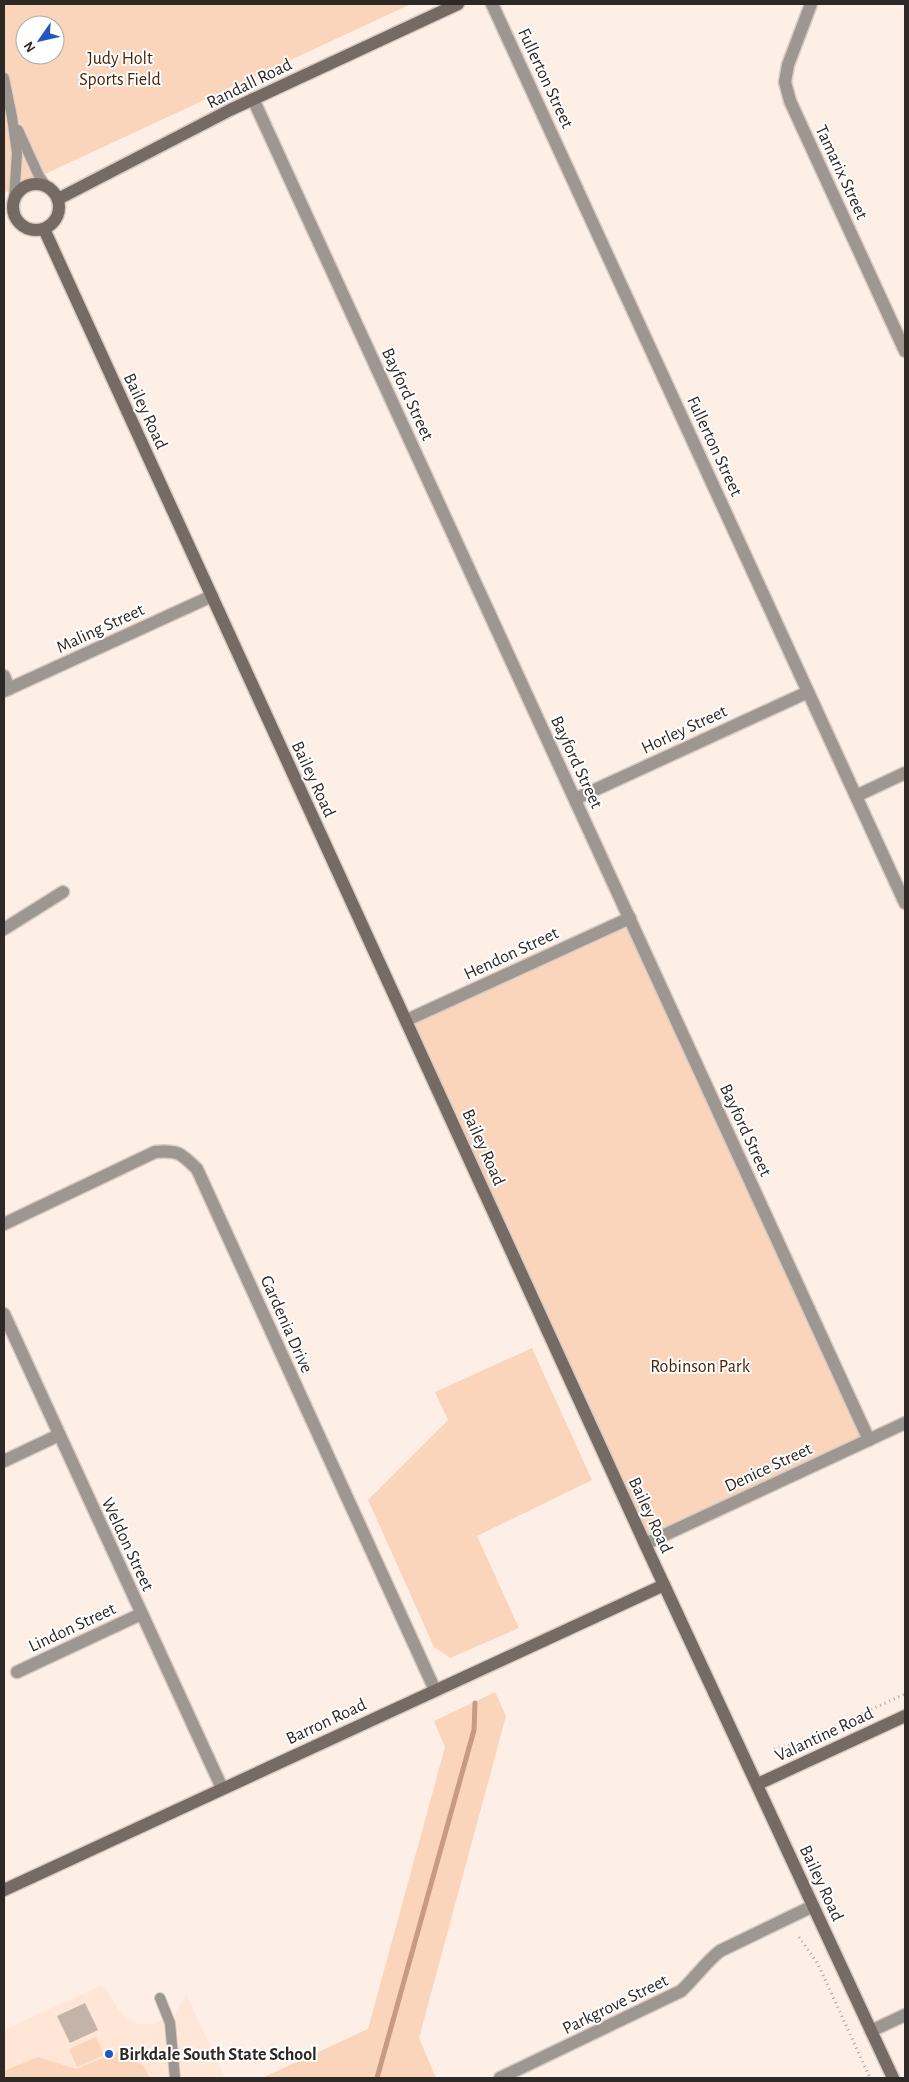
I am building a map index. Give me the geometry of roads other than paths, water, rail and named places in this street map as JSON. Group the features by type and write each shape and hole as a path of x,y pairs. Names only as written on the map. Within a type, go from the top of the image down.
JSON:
{"street":[{"name":"Randall Road","path":"58,199 253,99 458,4"},
{"name":"Fullerton Street","path":"492,4 905,903"},
{"name":"Tamarix Street","path":"810,4 788,65 785,82 790,101 905,351"},
{"name":"Bayford Street","path":"253,99 869,1440"},
{"path":"38,184 46,186 58,199 58,215 55,222 44,229 33,231 9,220 13,212 14,199 24,187 38,184"},
{"name":"Bailey Road","path":"44,229 645,1544 893,2078"},
{"name":"Maling Street","path":"7,690 212,596"},
{"path":"4,676 7,690"},
{"name":"Horley Street","path":"575,799 808,692"},
{"path":"856,796 905,772"},
{"path":"4,929 63,892"},
{"name":"Hendon Street","path":"407,1020 630,918"},
{"name":"Gardenia Drive","path":"4,1224 155,1152 171,1150 185,1157 198,1169 434,1690"},
{"name":"Weldon Street","path":"4,1314 222,1788"},
{"name":"Denice Street","path":"645,1544 905,1423"},
{"path":"4,1461 59,1435"},
{"name":"Barron Road","path":"4,1890 664,1585"},
{"name":"Lindon Street","path":"17,1672 141,1614"},
{"name":"Valantine Road","path":"758,1784 905,1716"},
{"name":"Parkgrove Street","path":"500,2078 681,1991 696,1977 706,1962 720,1951 814,1906"},
{"path":"871,2031 905,2015"}],"lane":[{"path":"4,78 17,154 14,199"},
{"path":"12,117 28,156 46,186"},
{"path":"160,1998 170,2023 175,2078"}],"waterway":[{"path":"377,2078 474,1730 475,1703"}],"place":[{"name":"Birkdale South State School","path":"109,2054"}],"park label":[{"name":"Judy Holt Sports Field","path":"120,68"},
{"name":"Robinson Park","path":"700,1366"}]}
